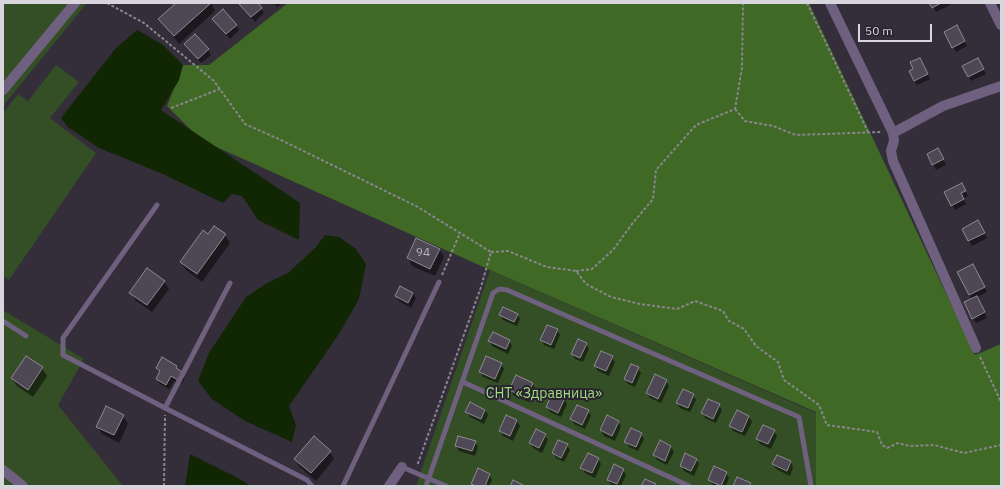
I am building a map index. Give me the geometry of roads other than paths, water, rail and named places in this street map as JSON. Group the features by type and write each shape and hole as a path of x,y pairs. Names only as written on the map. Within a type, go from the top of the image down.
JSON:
{"street":[{"path":"3,90 75,3"},
{"path":"830,3 893,133 894,141 891,151 892,161 976,348"},
{"path":"990,3 1001,25"},
{"path":"893,133 943,106 1001,86"},
{"path":"389,486 402,467"},
{"path":"3,470 23,486"}],"lane":[{"path":"157,205 63,338 63,355 306,480 312,486"},
{"path":"343,486 439,282"},
{"path":"165,408 230,283"},
{"path":"426,486 493,293 499,289 507,290 799,417 811,486"},
{"path":"3,321 26,336"},
{"path":"463,382 688,486"},
{"path":"402,467 446,486"}],"park label":[{"name":"СНТ «Здравница»","path":"544,394"}]}
